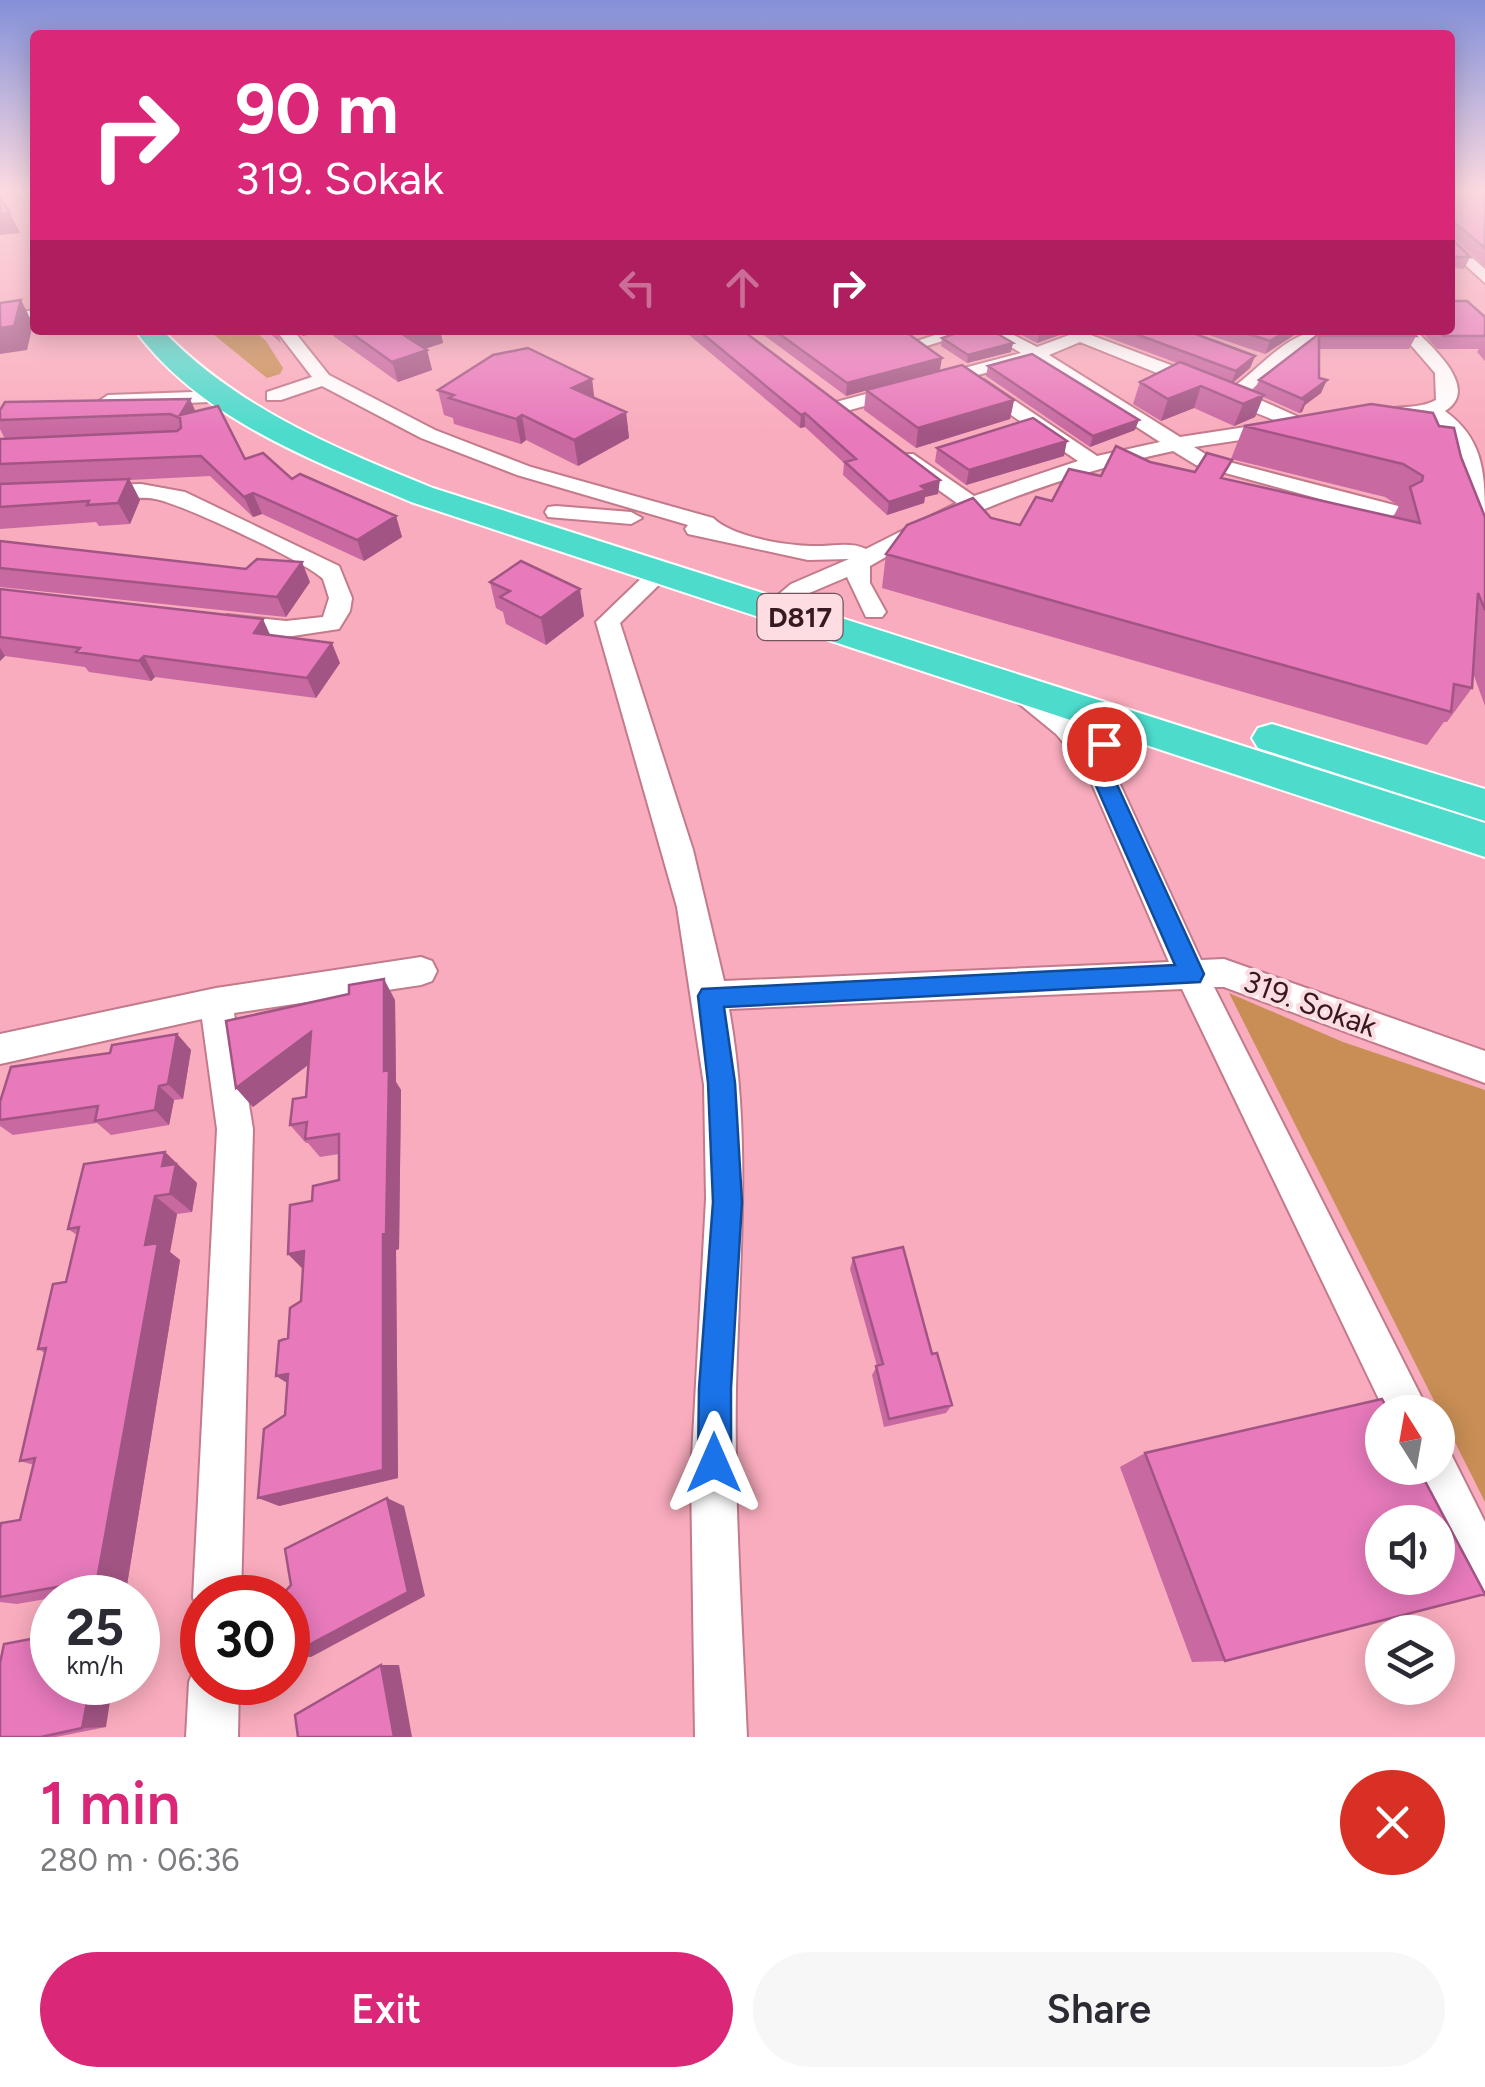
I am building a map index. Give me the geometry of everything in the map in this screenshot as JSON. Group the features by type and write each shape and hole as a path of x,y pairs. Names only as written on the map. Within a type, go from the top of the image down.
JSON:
{"highway":[{"name":"D817","path":"152,335 169,356 221,397 342,462 422,495 659,574 790,594"},
{"name":"D817","path":"190,335 236,377 385,453 447,478 890,627 1485,806"},
{"path":"890,627 891,666 909,681 990,701 1041,700 1132,725 1485,840"}],"street":[{"path":"0,320 30,316"},
{"path":"288,335 324,379 394,419 476,454 705,522 715,532"},
{"path":"907,335 962,372 1024,424 1096,464"},
{"path":"920,343 951,335"},
{"path":"1000,335 1036,354 1203,461 1390,511"},
{"path":"1234,395 1254,381 1259,362 1310,335"},
{"path":"1410,335 1450,379 1446,421 1483,498"},
{"path":"788,549 790,594 969,502 1096,464 1309,424 1080,336 1036,354 839,407"},
{"path":"274,396 324,379"},
{"path":"92,401 221,397"},
{"path":"1356,419 1485,424"},
{"path":"1446,421 1485,436"},
{"path":"910,454 969,502"},
{"path":"76,492 141,490 178,496 331,571 342,591 341,611 330,624 286,629 195,618"},
{"path":"556,512 603,513 788,549 869,556"},
{"path":"869,556 858,584 890,627"},
{"path":"659,574 608,622 687,874 722,1083 727,1184 715,1388 721,1737"},
{"path":"1041,700 1097,763 1191,974 1399,1395"},
{"path":"1097,763 1111,736 1132,725"},
{"path":"1,1052 216,1002 421,972"},
{"name":"319. Sokak","path":"710,996 1224,973 1485,1067"},
{"path":"216,1002 235,1129 218,1575"},
{"path":"1442,1485 1485,1571"},
{"path":"212,1737 213,1705"}],"shaded area":[{"path":"214,335 259,335 283,368 280,374 267,378"},
{"path":"1229,993 1343,1042 1485,1090 1485,1502 1455,1442 1455,1395 1431,1395"}],"building":[{"path":"21,300 14,326 0,328 0,303"},
{"path":"1455,301 1467,301 1485,317 1485,336 1443,336 1455,335"},
{"path":"354,335 404,335 427,350 392,362"},
{"path":"704,335 749,335 940,480 921,486 926,490 889,502 845,462 856,459 805,413 801,415"},
{"path":"781,335 910,335 942,358 847,383"},
{"path":"999,335 1013,343 968,355 942,338"},
{"path":"1139,335 1198,335 1255,356 1236,371"},
{"path":"1251,335 1280,335 1270,341"},
{"path":"1318,335 1416,336 1319,336 1319,378 1327,380 1305,400 1259,380"},
{"path":"528,348 592,379 572,388 626,412 574,440 522,415 516,419 449,398 454,395 438,390 493,355"},
{"path":"1032,354 1139,420 1093,436 988,366"},
{"path":"1180,362 1264,395 1243,404 1201,386 1168,399 1140,382"},
{"path":"962,365 1014,400 918,428 866,390"},
{"path":"190,399 180,415 218,406 245,459 263,453 292,479 300,474 396,516 357,540 253,493 244,497 201,456 0,464 0,439 181,428 180,418 170,414 0,420 5,402"},
{"path":"1371,404 1433,413 1439,426 1454,428 1485,517 1485,610 1478,593 1472,688 1454,684 1451,712 886,554 907,525 973,498 991,518 1020,525 1036,497 1052,501 1069,469 1101,476 1116,446 1150,462 1195,472 1207,453 1232,460 1221,478 1420,523 1410,487 1422,481 1423,476 1403,464 1244,426"},
{"path":"1033,418 1067,441 969,470 937,448"},
{"path":"129,479 118,503 0,507 0,484"},
{"path":"0,541 246,569 257,559 302,562 277,597 0,568"},
{"path":"521,561 580,589 541,618 500,597 510,591 490,582"},
{"path":"0,589 263,619 254,633 332,643 307,678 144,656 139,661 76,652 80,648 0,637"},
{"path":"384,979 384,1071 389,1070 383,1234 383,1470 258,1498 264,1429 285,1415 288,1374 276,1376 279,1341 288,1338 290,1308 301,1301 304,1251 288,1254 290,1205 312,1201 313,1186 339,1180 339,1134 305,1139 307,1122 290,1125 293,1099 306,1097 311,1032 236,1088 226,1021 349,994 349,985"},
{"path":"177,1034 168,1084 159,1086 155,1110 95,1121 98,1106 0,1120 0,1102 11,1067 110,1053 112,1045"},
{"path":"165,1152 162,1166 176,1164 170,1194 155,1196 145,1245 158,1243 98,1575 30,1575 30,1592 0,1597 1,1523 20,1520 35,1458 20,1461 46,1348 38,1349 53,1284 66,1282 79,1227 68,1229 84,1164"},
{"path":"903,1247 932,1354 937,1353 952,1405 889,1419 876,1366 883,1364 853,1258"},
{"path":"1365,1403 1365,1485 1427,1485 1438,1505 1365,1505 1365,1595 1455,1595 1455,1538 1485,1594 1404,1615 1365,1615 1365,1625 1225,1661 1145,1453"},
{"path":"387,1498 408,1592 310,1644 310,1575 289,1575 285,1549"},
{"path":"30,1639 30,1705 86,1705 82,1728 41,1737 0,1737 0,1663 4,1644"},
{"path":"381,1665 394,1737 298,1737 295,1715"}],"route":[{"path":"714,1463 727,1202 722,1083 710,996 1191,974 1097,763 1104,744"}]}
